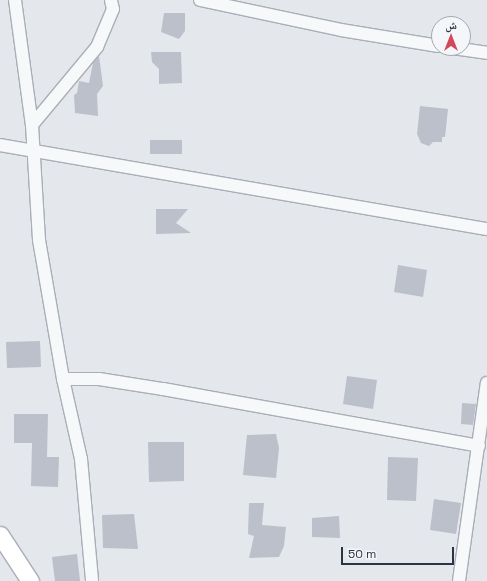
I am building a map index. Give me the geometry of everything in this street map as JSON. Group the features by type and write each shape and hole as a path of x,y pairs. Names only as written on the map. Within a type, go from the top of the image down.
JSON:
{"main road":[{"path":"0,535 30,581"}],"street":[{"path":"15,0 32,125 39,240 64,379 81,459 92,581"},
{"path":"32,125 97,47 113,9 111,0"},
{"path":"200,0 342,30 431,45"},
{"path":"471,51 487,53"},
{"path":"0,145 487,229"},
{"path":"64,379 99,379 163,389 479,446"},
{"path":"459,581 487,383"}],"building":[{"path":"164,13 185,13 185,31 179,39 161,32"},
{"path":"151,52 181,52 182,83 159,84 159,69 152,62"},
{"path":"99,56 103,86 97,94 98,116 75,113 74,95 77,93 79,81 89,83 93,63"},
{"path":"420,106 448,109 445,137 442,137 442,142 433,142 429,146 421,143 417,134"},
{"path":"150,140 182,140 182,154 150,154"},
{"path":"156,209 188,209 176,223 191,233 156,234"},
{"path":"398,265 427,270 423,297 394,292"},
{"path":"40,341 41,367 7,368 6,342"},
{"path":"347,376 377,380 373,409 343,404"},
{"path":"462,403 476,404 473,425 461,424"},
{"path":"14,414 48,414 47,457 59,457 58,487 31,486 32,443 14,443"},
{"path":"276,434 279,448 276,478 243,475 247,435"},
{"path":"148,442 184,442 184,481 149,482"},
{"path":"388,457 418,458 416,501 387,500"},
{"path":"434,499 461,503 456,534 430,530"},
{"path":"249,503 264,503 262,525 286,527 284,546 279,557 249,558 254,536 248,534"},
{"path":"134,514 138,549 103,548 102,515"},
{"path":"339,516 340,538 312,537 312,518"},
{"path":"77,554 80,581 55,581 52,557"}]}
